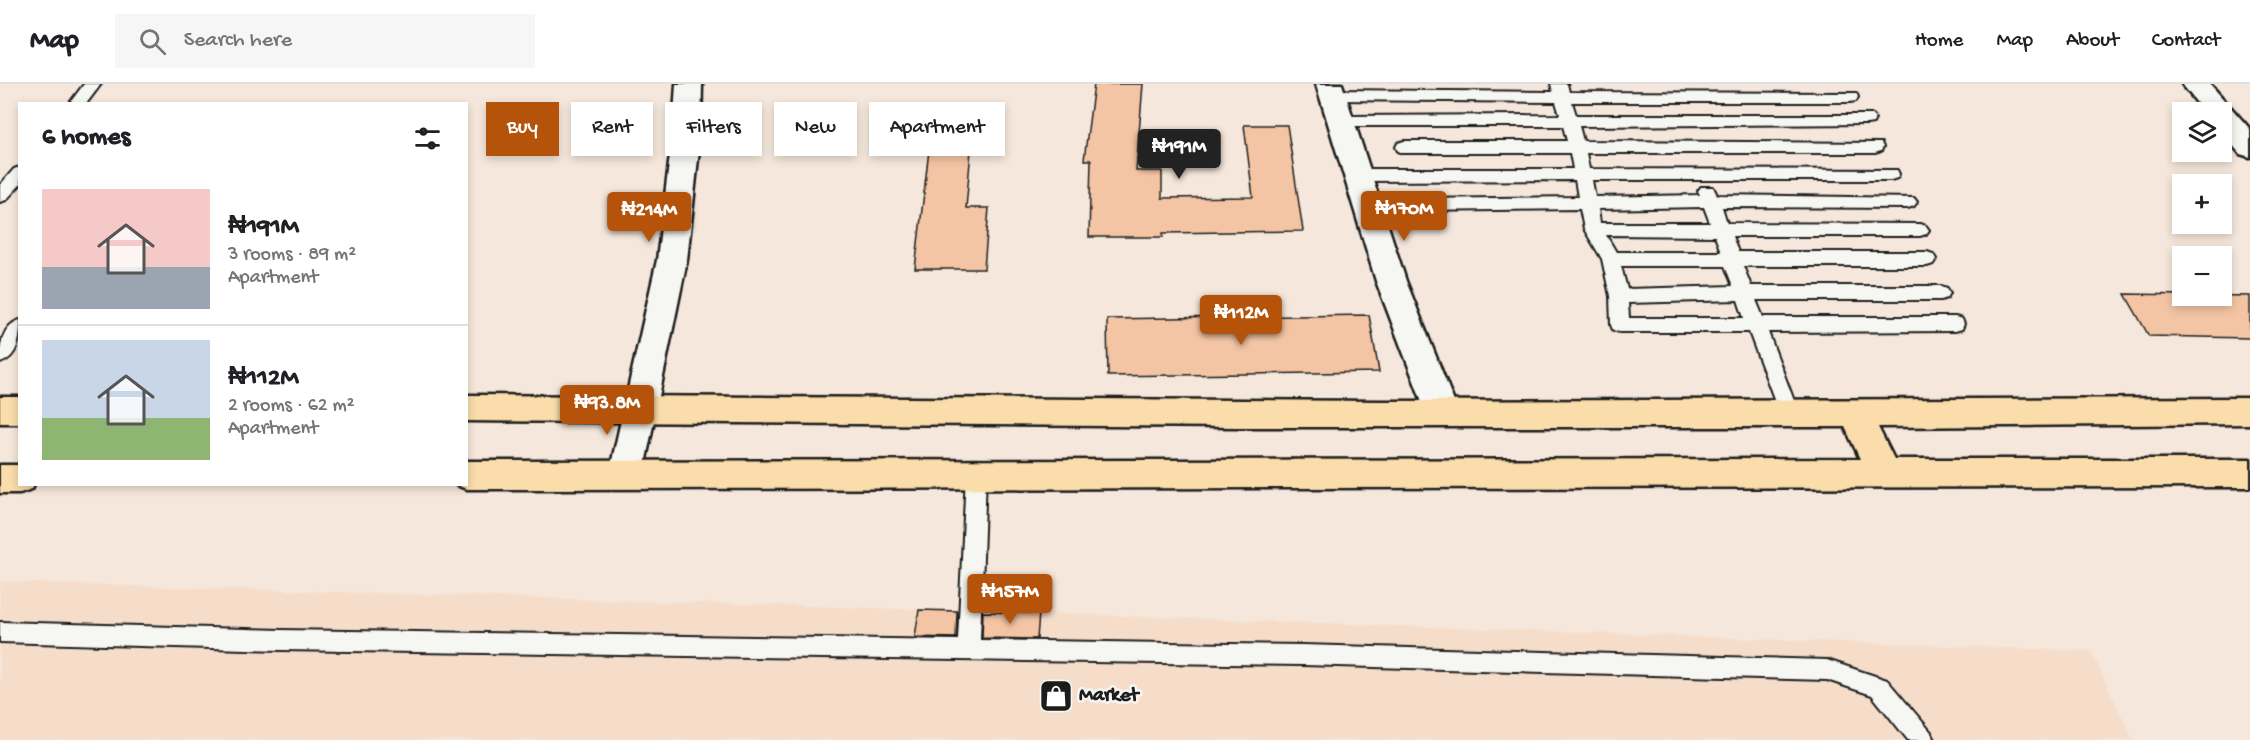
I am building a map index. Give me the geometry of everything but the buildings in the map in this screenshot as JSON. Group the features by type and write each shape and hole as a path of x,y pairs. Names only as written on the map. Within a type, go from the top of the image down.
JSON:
{"main road":[{"path":"626,474 672,260 687,131 689,84"},
{"path":"2195,84 2210,102"},
{"path":"1334,100 1391,281 1442,412"},
{"path":"2232,127 2250,147"},
{"path":"468,408 639,407 1093,413 1855,414 2250,411"},
{"path":"0,410 18,410"},
{"path":"1855,414 1884,473"},
{"path":"468,475 2250,473"},
{"path":"0,479 18,478"}],"lane":[{"path":"79,102 93,84"},
{"path":"1675,90 1701,174 1789,414"},
{"path":"1334,100 1561,91 1675,90 1850,97"},
{"path":"1561,91 1577,148 1593,229 1611,259 1619,296 1620,325 1757,327 1955,324"},
{"path":"1334,100 1569,120 1867,119"},
{"path":"1404,147 1875,147"},
{"path":"1357,176 1891,174"},
{"path":"0,196 18,175"},
{"path":"1421,205 1711,201 1908,202"},
{"path":"1593,229 1920,230"},
{"path":"1611,259 1927,259"},
{"path":"1619,296 1745,293 1941,293"},
{"path":"0,356 18,330"},
{"path":"969,651 976,475"},
{"path":"0,632 293,640 1303,655 1827,670 1879,687 1923,740"}],"shaded area":[{"name":"Market","path":"0,582 1039,613 2091,651 2133,740 0,740"}],"place":[{"name":"Market","path":"1056,696"}]}
